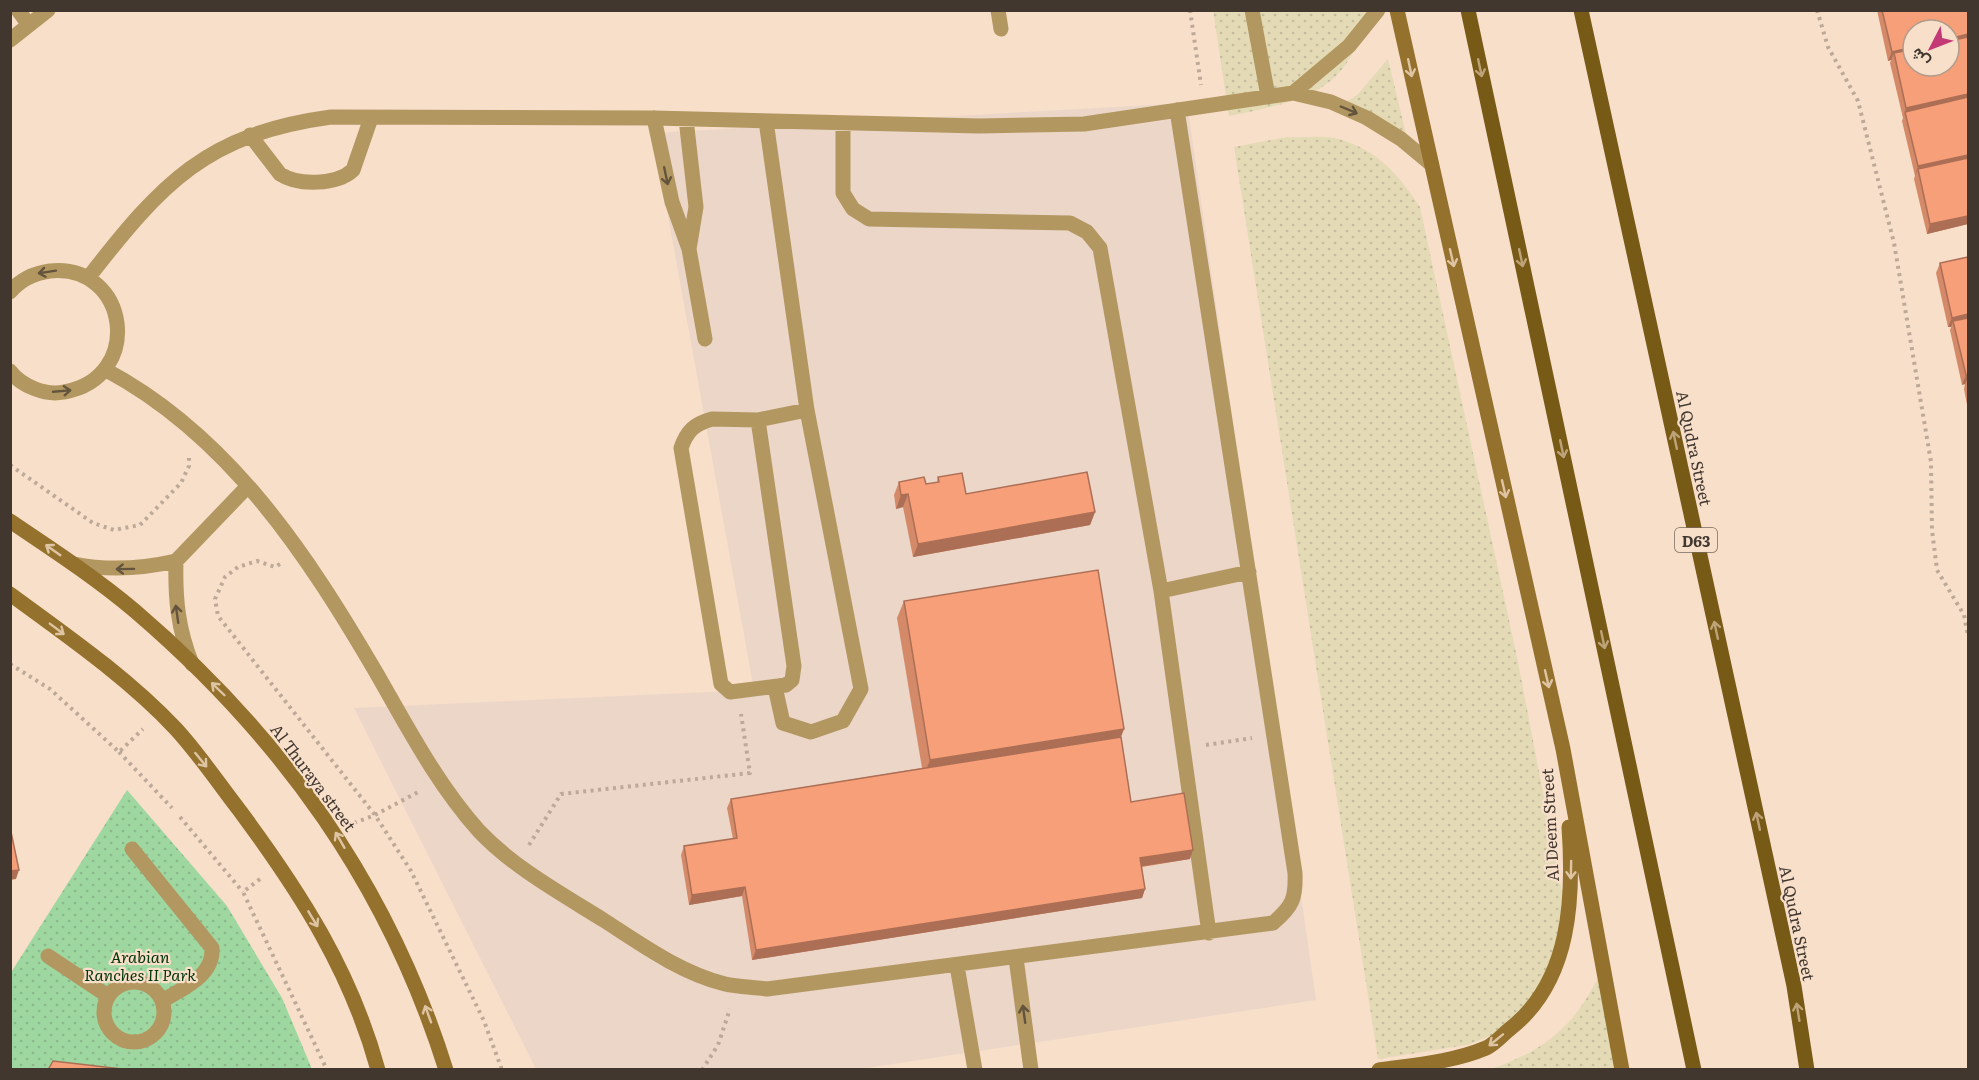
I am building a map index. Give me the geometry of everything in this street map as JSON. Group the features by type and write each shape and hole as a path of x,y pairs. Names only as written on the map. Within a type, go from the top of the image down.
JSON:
{"main road":[{"path":"1468,10 1694,1070"},
{"name":"Al Qudra Street","path":"1581,10 1794,986 1807,1070"}],"street":[{"path":"18,10 29,25"},
{"path":"10,40 48,10"},
{"path":"998,10 1001,29"},
{"path":"1252,10 1268,96"},
{"path":"1293,93 1349,46 1378,10"},
{"path":"1397,10 1563,749 1622,1070"},
{"path":"88,278 127,227 162,189 204,158 250,135 290,123 331,117 654,118 843,123 1084,124 1293,93 1331,102 1367,118 1401,139 1431,164"},
{"path":"106,370 154,399 199,436 248,486 301,550 345,619 438,779 481,833 517,864 686,970 738,985 767,989 1273,923 1288,910 1296,892 1274,735 1177,110"},
{"path":"250,135 286,179 332,181 347,176 353,170 371,118"},
{"path":"654,118 672,202 689,249 705,339"},
{"path":"686,119 696,207 689,249"},
{"path":"766,121 807,410 861,689 843,722 811,732 783,723 775,687"},
{"path":"843,123 843,193 853,209 869,219 1070,223 1088,232 1100,248 1161,591 1209,933"},
{"path":"10,292 16,284 39,272 64,270 88,278 108,296 118,320 117,347 106,370 86,386 61,393 36,390 10,371"},
{"path":"758,420 794,673 792,680 786,685 730,692 721,684 681,448 686,434 697,423 712,419 758,420 807,410"},
{"path":"192,664 182,638 176,612 176,561 248,486"},
{"name":"Al Thuraya street","path":"10,520 74,564 134,610 192,664 267,742 334,831 385,916 427,1010 446,1070"},
{"name":"Al Thuraya street","path":"74,564 121,570 146,568 176,561"},
{"path":"1161,591 1249,572"},
{"path":"10,594 94,656 175,728 204,764 280,864 328,944 365,1023 378,1070"},
{"name":"Al Deem Street","path":"1379,1070 1442,1061 1487,1047 1525,1017 1551,982 1568,927 1572,867 1563,749"},
{"path":"132,849 212,948 213,959 208,969 162,1001"},
{"path":"48,956 108,996"},
{"path":"1016,958 1031,1070"},
{"path":"957,966 975,1070"},
{"path":"137,982 156,992 162,1001 162,1023 156,1033 147,1040 136,1043 125,1042 108,1028 104,1017 104,1006 108,996 116,987 137,982"}],"path":[{"path":"1190,10 1204,106"},
{"path":"1818,10 1828,47 1858,101 1894,243 1931,462 1932,530 1937,570 1964,615 1968,636"},
{"path":"10,465 93,524 114,530 140,525 181,483 189,466 189,447 199,436"},
{"path":"301,550 275,567 257,561 238,567 225,577 215,599 218,616 375,815 411,871 484,1021 502,1070"},
{"path":"10,664 50,689 119,752 172,808"},
{"path":"517,864 561,794 750,773 737,691"},
{"path":"119,752 159,714"},
{"path":"1184,748 1274,735"},
{"path":"334,831 375,815 438,779"},
{"path":"180,818 243,892 327,1070"},
{"path":"243,892 280,864"},
{"path":"702,1070 718,1045 738,985"}],"shaded area":[{"path":"1187,103 1316,1000 860,1069 536,1069 354,708 754,690 653,133"}],"sand":[{"path":"1213,11 1367,11 1359,39 1349,60 1335,77 1319,89 1300,98 1229,116"},
{"path":"1388,59 1407,138 1337,108 1357,95"},
{"path":"1287,137 1339,139 1365,150 1395,174 1420,207 1517,657 1562,891 1561,937 1531,1005 1493,1035 1467,1045 1378,1059 1234,147"},
{"path":"1598,978 1617,1069 1488,1070 1524,1055 1554,1036 1577,1011"}],"green space":[{"name":"Arabian Ranches II Park","path":"127,790 227,906 282,998 312,1069 11,1069 10,974"}],"building":[{"path":"1882,10 1968,10 1968,34 1961,36 1961,18 1901,18 1901,50 1892,52"},
{"path":"1968,37 1968,94 1906,108 1894,53 1901,52 1901,78 1961,78 1961,38"},
{"path":"1968,97 1968,155 1918,166 1905,112"},
{"path":"1968,158 1968,216 1930,224 1918,169"},
{"path":"1968,257 1968,314 1952,318 1940,263"},
{"path":"1968,318 1968,375 1966,375 1953,321"},
{"path":"1087,472 1095,512 918,544 908,494 901,495 899,482 924,477 926,484 939,482 938,477 962,473 966,494"},
{"path":"1098,570 1124,729 930,760 904,601"},
{"path":"1121,737 1131,802 1184,793 1193,850 1140,858 1145,889 756,950 745,887 692,895 684,846 737,838 731,799"},
{"path":"10,827 19,870 10,871"},
{"path":"53,1061 131,1070 48,1070"}]}
